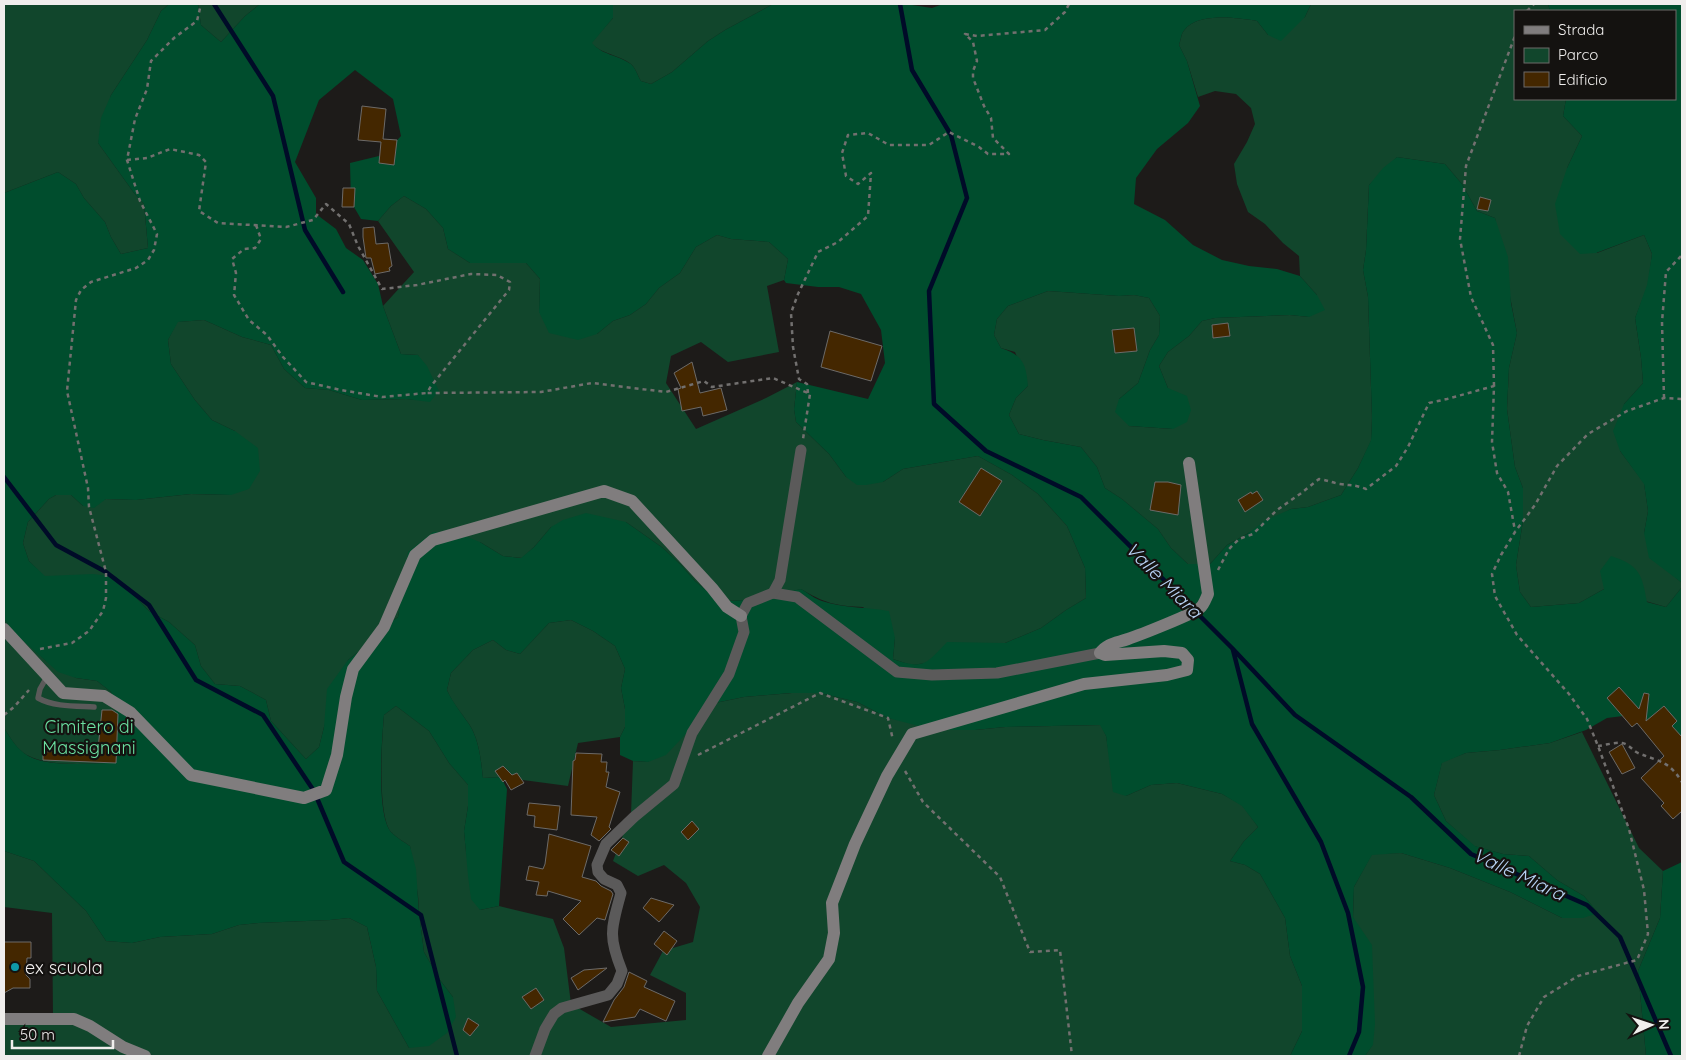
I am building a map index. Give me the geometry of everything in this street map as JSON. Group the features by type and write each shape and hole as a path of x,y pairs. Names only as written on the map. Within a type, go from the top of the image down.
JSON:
{"street":[{"path":"773,593 780,580 801,450"},
{"path":"1100,653 1111,643 1128,639 1178,618 1189,616 1200,609 1208,594 1189,463"},
{"path":"4,629 63,693 104,696 130,712 190,775 304,798 326,790 337,755 346,697 353,669 384,627 414,555 433,540 604,491 632,502 712,588 727,607 741,616"},
{"path":"535,1056 544,1029 554,1014 569,1006 608,995 617,984 622,971 613,950 611,927 621,893 618,884 604,879 598,872 596,865 606,844 634,817 674,784 692,733 730,674 744,632 741,616 748,603 773,593 797,596 897,672 932,675 997,673 1100,653 1105,655 1164,651 1182,653 1188,660 1187,670 1167,675 1084,684 912,734 888,776 855,844 832,903 834,934 829,959 798,1003 768,1056"},
{"path":"4,1019 74,1018 123,1047 145,1056"}],"lane":[{"path":"48,676 40,689 38,698 63,705 94,707"}],"path":[{"path":"26,652 72,643 89,631 103,611 106,598 106,572 88,507 88,488 67,392 76,300 81,290 91,282 136,268 148,260 154,250 157,234 140,201 127,160 135,119 147,89 151,61 174,38 197,21 201,4"},
{"path":"801,450 810,394 808,393 807,384 799,379 793,347 791,313 818,252 838,242 868,216 871,174 858,184 846,176 842,153 848,135 868,133 889,145 929,144 949,132 979,147 988,154 1009,154 993,138 991,118 973,78 973,71 977,61 973,42 965,34 977,36 1045,30 1065,12 1069,4"},
{"path":"1514,39 1466,166 1460,239 1471,297 1493,345 1492,442 1497,473 1508,492 1515,532"},
{"path":"127,160 147,158 170,149 199,155 206,162 199,211 218,223 286,227 312,220 326,204 349,224 358,246 382,288 417,285 471,274 497,275 510,282 508,290 427,393"},
{"path":"256,225 261,239 255,248 244,249 232,259 236,273 234,295 249,320 267,335 283,357 306,382 341,390 382,396 427,393 541,392 592,382 666,392 704,381 712,387 773,378 808,393"},
{"path":"1664,398 1662,322 1666,272 1682,255"},
{"path":"1206,577 1218,570 1229,549 1239,539 1253,534 1277,510 1319,479 1339,484 1354,484 1366,489 1396,466 1408,448 1429,403 1494,386"},
{"path":"1518,1056 1527,1026 1544,997 1578,976 1637,960 1648,934 1644,890 1629,829 1587,719 1569,694 1517,635 1495,596 1492,574 1515,532 1536,505 1557,466 1588,434 1627,411 1664,398 1682,399"},
{"path":"4,715 30,689"},
{"path":"681,764 820,693 888,718 898,758 923,802 1000,877 1030,952 1060,950 1072,1056"},
{"path":"1598,746 1622,743 1630,746 1636,752 1653,757 1667,765 1678,774 1682,782"}],"green space":[{"path":"4,4 169,4 161,11 147,40 111,95 98,143 144,204 148,248 121,254 105,222 84,198 76,184 58,172 4,193"},
{"path":"169,4 198,4 201,25 221,42 245,16 260,4 613,4 613,18 592,43 605,53 631,64 641,81 651,84 672,72 708,41 773,4 911,4 932,8 943,4 1311,4 1305,17 1281,41 1268,35 1257,21 1216,18 1205,19 1188,27 1182,34 1179,45 1187,61 1200,106 1188,123 1157,149 1136,178 1134,204 1165,220 1193,245 1222,260 1249,266 1277,269 1300,276 1317,295 1325,310 1309,317 1290,315 1215,318 1202,321 1189,336 1168,352 1159,366 1168,388 1187,396 1191,410 1187,422 1173,429 1129,426 1115,412 1119,399 1138,383 1150,350 1159,335 1160,316 1149,298 1134,295 1119,296 1048,291 1008,306 997,319 994,335 1001,348 1019,357 1022,361 1028,386 1016,398 1009,415 1019,434 1081,447 1097,467 1105,488 1122,499 1158,529 1171,548 1188,564 1210,564 1227,545 1247,534 1266,520 1291,509 1308,507 1341,495 1358,468 1371,440 1368,297 1363,270 1366,250 1369,185 1383,168 1397,157 1445,164 1462,184 1477,211 1495,218 1508,257 1511,303 1517,333 1509,368 1507,409 1515,467 1523,488 1523,521 1516,565 1520,592 1531,607 1579,603 1604,589 1600,571 1611,556 1628,563 1638,572 1647,602 1666,607 1682,587 1682,748 1672,738 1631,715 1607,718 1586,730 1550,743 1466,753 1442,763 1434,795 1446,821 1475,846 1503,854 1529,856 1557,880 1584,896 1598,913 1583,918 1562,918 1510,892 1450,868 1401,853 1372,855 1354,887 1353,917 1372,945 1375,1024 1373,1045 1365,1056 1290,1056 1302,1031 1302,986 1290,956 1285,918 1260,874 1245,865 1230,861 1244,841 1258,827 1242,806 1222,794 1177,783 1151,785 1126,796 1113,792 1106,736 1100,725 934,730 888,718 857,702 820,693 791,693 744,697 715,703 666,755 648,762 633,761 620,755 620,737 625,727 625,709 621,688 625,669 615,646 593,631 571,620 549,623 520,654 506,650 493,640 473,650 451,673 447,690 475,736 483,778 501,777 507,789 499,906 480,910 471,899 464,831 468,806 468,785 449,763 429,731 396,706 384,715 381,776 383,810 386,823 391,832 410,846 416,869 424,952 440,980 453,997 456,1017 447,1033 429,1046 409,1048 377,991 376,967 367,927 349,918 239,925 212,934 160,937 132,943 106,941 86,911 34,861 4,851 4,728 24,753 41,761 63,764 105,763 116,747 116,712 111,692 97,681 76,678 58,672 19,637 4,619 4,193 58,172 76,184 84,198 105,222 121,254 148,248 144,204 98,143 101,118 111,95 147,40 161,11","holes":["355,70 393,99 401,136 383,155 350,163 351,202 361,219 378,221 391,206 404,196 426,209 443,228 448,249 470,263 526,263 540,279 539,312 549,333 578,340 597,334 613,321 630,315 646,304 659,288 680,273 696,247 717,235 731,239 769,242 788,259 784,280 786,283 818,287 839,287 861,294 881,330 885,363 868,399 797,382 794,409 796,422 829,454 846,477 857,485 883,482 903,469 978,456 1012,475 1038,494 1067,526 1085,568 1086,598 1041,628 1005,643 947,642 929,660 924,663 912,664 893,659 895,638 889,611 830,603 817,599 801,589 760,599 728,601 712,595 695,581 663,548 626,522 586,513 563,520 551,527 534,547 521,558 503,556 480,542 455,532 433,532 408,552 398,617 386,625 367,645 348,660 327,689 324,727 319,747 306,759 271,721 266,700 240,686 215,684 201,666 195,645 169,622 149,611 116,577 93,574 45,576 29,561 23,543 28,522 49,499 56,495 71,495 83,506 94,508 106,499 136,500 191,494 231,495 249,489 260,471 258,448 235,431 212,420 195,400 171,364 168,340 178,322 204,320 242,337 271,345 284,369 305,388 329,390 362,400 406,399 430,402 439,391 427,366 418,355 401,354 383,306 378,284 363,260 346,248 336,229 316,214 316,198 295,162 319,100"]},
{"path":"198,4 260,4 245,16 221,42 201,25"},
{"path":"613,4 773,4 708,41 672,72 651,84 641,81 631,64 600,50 591,43 613,18"},
{"path":"1311,4 1548,4 1550,10 1514,10 1514,100 1566,100 1563,116 1582,136 1567,168 1597,253 1644,235 1652,254 1648,285 1635,318 1643,383 1624,404 1620,451 1644,483 1648,511 1644,533 1669,572 1682,583 1682,587 1666,607 1604,589 1579,603 1531,607 1520,592 1516,565 1523,521 1523,488 1515,467 1507,409 1509,368 1517,333 1495,218 1477,211 1462,184 1445,164 1397,157 1369,185 1366,250 1363,270 1368,297 1371,441 1358,468 1341,495 1308,507 1291,509 1227,545 1210,564 1188,564 1171,548 1158,529 1122,499 1105,488 1097,467 1081,447 1019,434 1009,415 1016,398 1028,386 1015,352 1001,348 994,335 997,319 1008,306 1048,291 1119,296 1134,295 1149,298 1160,316 1159,335 1150,350 1138,383 1119,399 1129,426 1173,429 1168,388 1159,366 1168,352 1189,336 1202,321 1215,318 1290,315 1309,317 1317,295 1300,276 1299,256 1265,224 1248,212 1237,184 1234,164 1255,124 1251,108 1236,94 1215,91 1198,97 1187,61 1179,45 1182,34 1188,27 1205,19 1227,18 1257,21 1268,35 1305,17"},
{"path":"1548,4 1682,4 1682,583 1649,558 1644,533 1648,511 1644,484 1620,451 1613,431 1624,404 1643,383 1635,318 1647,285 1652,254 1644,235 1596,253 1580,254 1560,234 1555,204 1567,168 1582,136 1563,116 1566,100 1676,100 1676,10 1550,10"},
{"path":"404,196 426,209 443,228 448,249 470,263 526,263 540,279 539,312 597,334 613,321 630,315 646,304 659,288 680,273 696,247 717,235 731,239 769,242 788,259 784,280 767,286 779,352 728,362 701,342 671,356 666,383 696,429 797,382 794,409 796,422 829,454 846,477 883,482 903,469 978,456 1012,475 1038,494 1067,526 1085,568 1086,598 1041,628 1005,643 968,643 927,663 911,665 893,659 895,638 863,607 830,603 801,589 760,599 728,601 712,595 695,581 663,548 626,522 551,527 522,558 503,556 480,542 403,590 398,617 386,625 367,645 348,660 324,727 319,747 306,759 271,721 266,700 240,686 215,684 201,666 195,645 169,622 149,611 116,577 45,577 29,561 23,543 28,522 49,499 56,495 71,495 83,506 106,499 136,500 191,494 231,495 235,431 212,420 195,400 171,364 168,340 177,322 204,320 242,337 271,345 284,369 305,388 329,390 362,400 406,399 431,401 418,355 401,354 383,306 414,272 378,221 391,206"},
{"name":"Cimitero di Massignani","path":"4,619 45,660 76,678 97,681 111,692 115,710 118,711 116,763 70,764 47,762 27,755 14,743 4,728"},
{"path":"571,620 593,631 615,646 625,669 621,688 625,709 625,727 620,737 578,743 568,786 501,777 483,778 475,736 447,690 451,673 473,650 493,640 506,650 520,654 549,623"},
{"path":"820,693 857,702 888,718 975,730 1005,727 1101,725 1106,736 1109,754 1126,796 1151,785 1177,783 1222,794 1242,805 1258,827 1244,841 1230,861 1245,865 1260,874 1285,918 1290,956 1302,986 1302,1031 1290,1056 4,1056 4,1013 53,1017 52,913 4,907 4,851 34,861 86,911 106,941 132,943 160,937 212,934 239,925 349,918 367,927 376,967 377,991 409,1048 453,997 440,980 424,952 418,895 410,846 391,832 384,810 382,794 382,741 384,715 396,706 429,731 449,763 468,785 468,806 464,831 466,852 480,910 499,906 553,919 564,948 571,1004 611,1027 686,1020 686,993 650,975 663,951 693,942 700,907 686,883 664,865 638,876 613,861 631,814 633,761 648,762 715,703 744,697"},
{"path":"1582,732 1639,848 1663,871 1660,918 1638,971 1646,1056 1365,1056 1373,1044 1353,917 1354,887 1372,854 1401,853 1450,868 1510,892 1562,918 1598,913 1584,896 1557,880 1529,856 1503,854 1474,846 1446,821 1434,795 1442,762 1466,753 1550,743"},
{"path":"1682,862 1682,1056 1646,1056 1638,971 1660,918 1663,871"}],"building":[{"path":"362,106 386,109 383,139 397,140 394,165 379,163 381,142 358,140"},
{"path":"343,188 355,188 354,207 342,207"},
{"path":"1480,197 1491,200 1488,211 1477,209"},
{"path":"374,227 376,244 388,243 392,266 389,268 390,271 375,274 371,258 366,258 363,237 363,228"},
{"path":"1228,323 1230,336 1213,338 1212,325"},
{"path":"1134,328 1137,351 1115,353 1112,330"},
{"path":"830,331 882,346 871,381 821,367"},
{"path":"692,362 700,393 721,388 727,410 703,416 701,407 682,411 678,389 681,388 674,373"},
{"path":"981,468 1002,481 980,516 959,502"},
{"path":"1155,482 1181,485 1178,515 1150,510"},
{"path":"1257,491 1263,500 1245,512 1238,500 1251,492 1252,494"},
{"path":"1619,687 1639,709 1644,693 1649,694 1646,721 1664,706 1677,721 1672,726 1682,737 1682,811 1673,819 1661,806 1664,803 1641,778 1664,756 1637,723 1632,727 1607,698"},
{"path":"102,710 112,710 118,714 116,763 43,760 43,752 98,749"},
{"path":"1622,744 1635,768 1622,774 1609,752"},
{"path":"576,753 602,754 601,762 607,762 606,772 609,772 606,787 620,792 609,827 611,829 599,841 591,835 597,817 571,815 573,761 575,760"},
{"path":"503,766 512,775 517,773 524,783 511,790 505,780 503,782 495,771"},
{"path":"529,803 560,806 557,830 534,827 535,816 527,815"},
{"path":"692,821 699,829 688,840 681,832"},
{"path":"549,834 591,846 582,877 596,881 613,894 605,920 597,918 579,935 563,919 581,901 548,891 547,896 536,895 539,882 526,880 529,866 543,869"},
{"path":"623,838 629,842 619,856 611,850"},
{"path":"651,898 674,905 659,922 643,908"},
{"path":"664,931 677,941 667,955 654,944"},
{"name":"ex scuola","path":"4,942 31,942 31,958 27,958 26,975 30,979 30,988 13,988 4,993"},
{"path":"607,968 578,990 571,978 584,970"},
{"path":"629,972 647,981 644,987 675,1001 666,1021 640,1009 635,1017 603,1022 614,1000 624,987"},
{"path":"536,988 544,1000 531,1009 522,997"},
{"path":"468,1018 479,1025 470,1036 463,1030"}],"waterway":[{"path":"214,4 273,96 305,230 343,292"},
{"name":"Valle Miara","path":"900,4 912,70 951,135 967,198 929,291 934,404 986,451 1081,497 1232,648 1295,715 1411,797 1471,854 1587,905 1620,937 1671,1056"},
{"path":"4,477 56,545 106,572 149,605 196,680 263,715 314,791 344,862 421,915 457,1056"},
{"path":"1233,650 1252,724 1321,842 1348,913 1363,987 1359,1032 1349,1056"}],"place":[{"name":"ex scuola","path":"15,967"}]}
